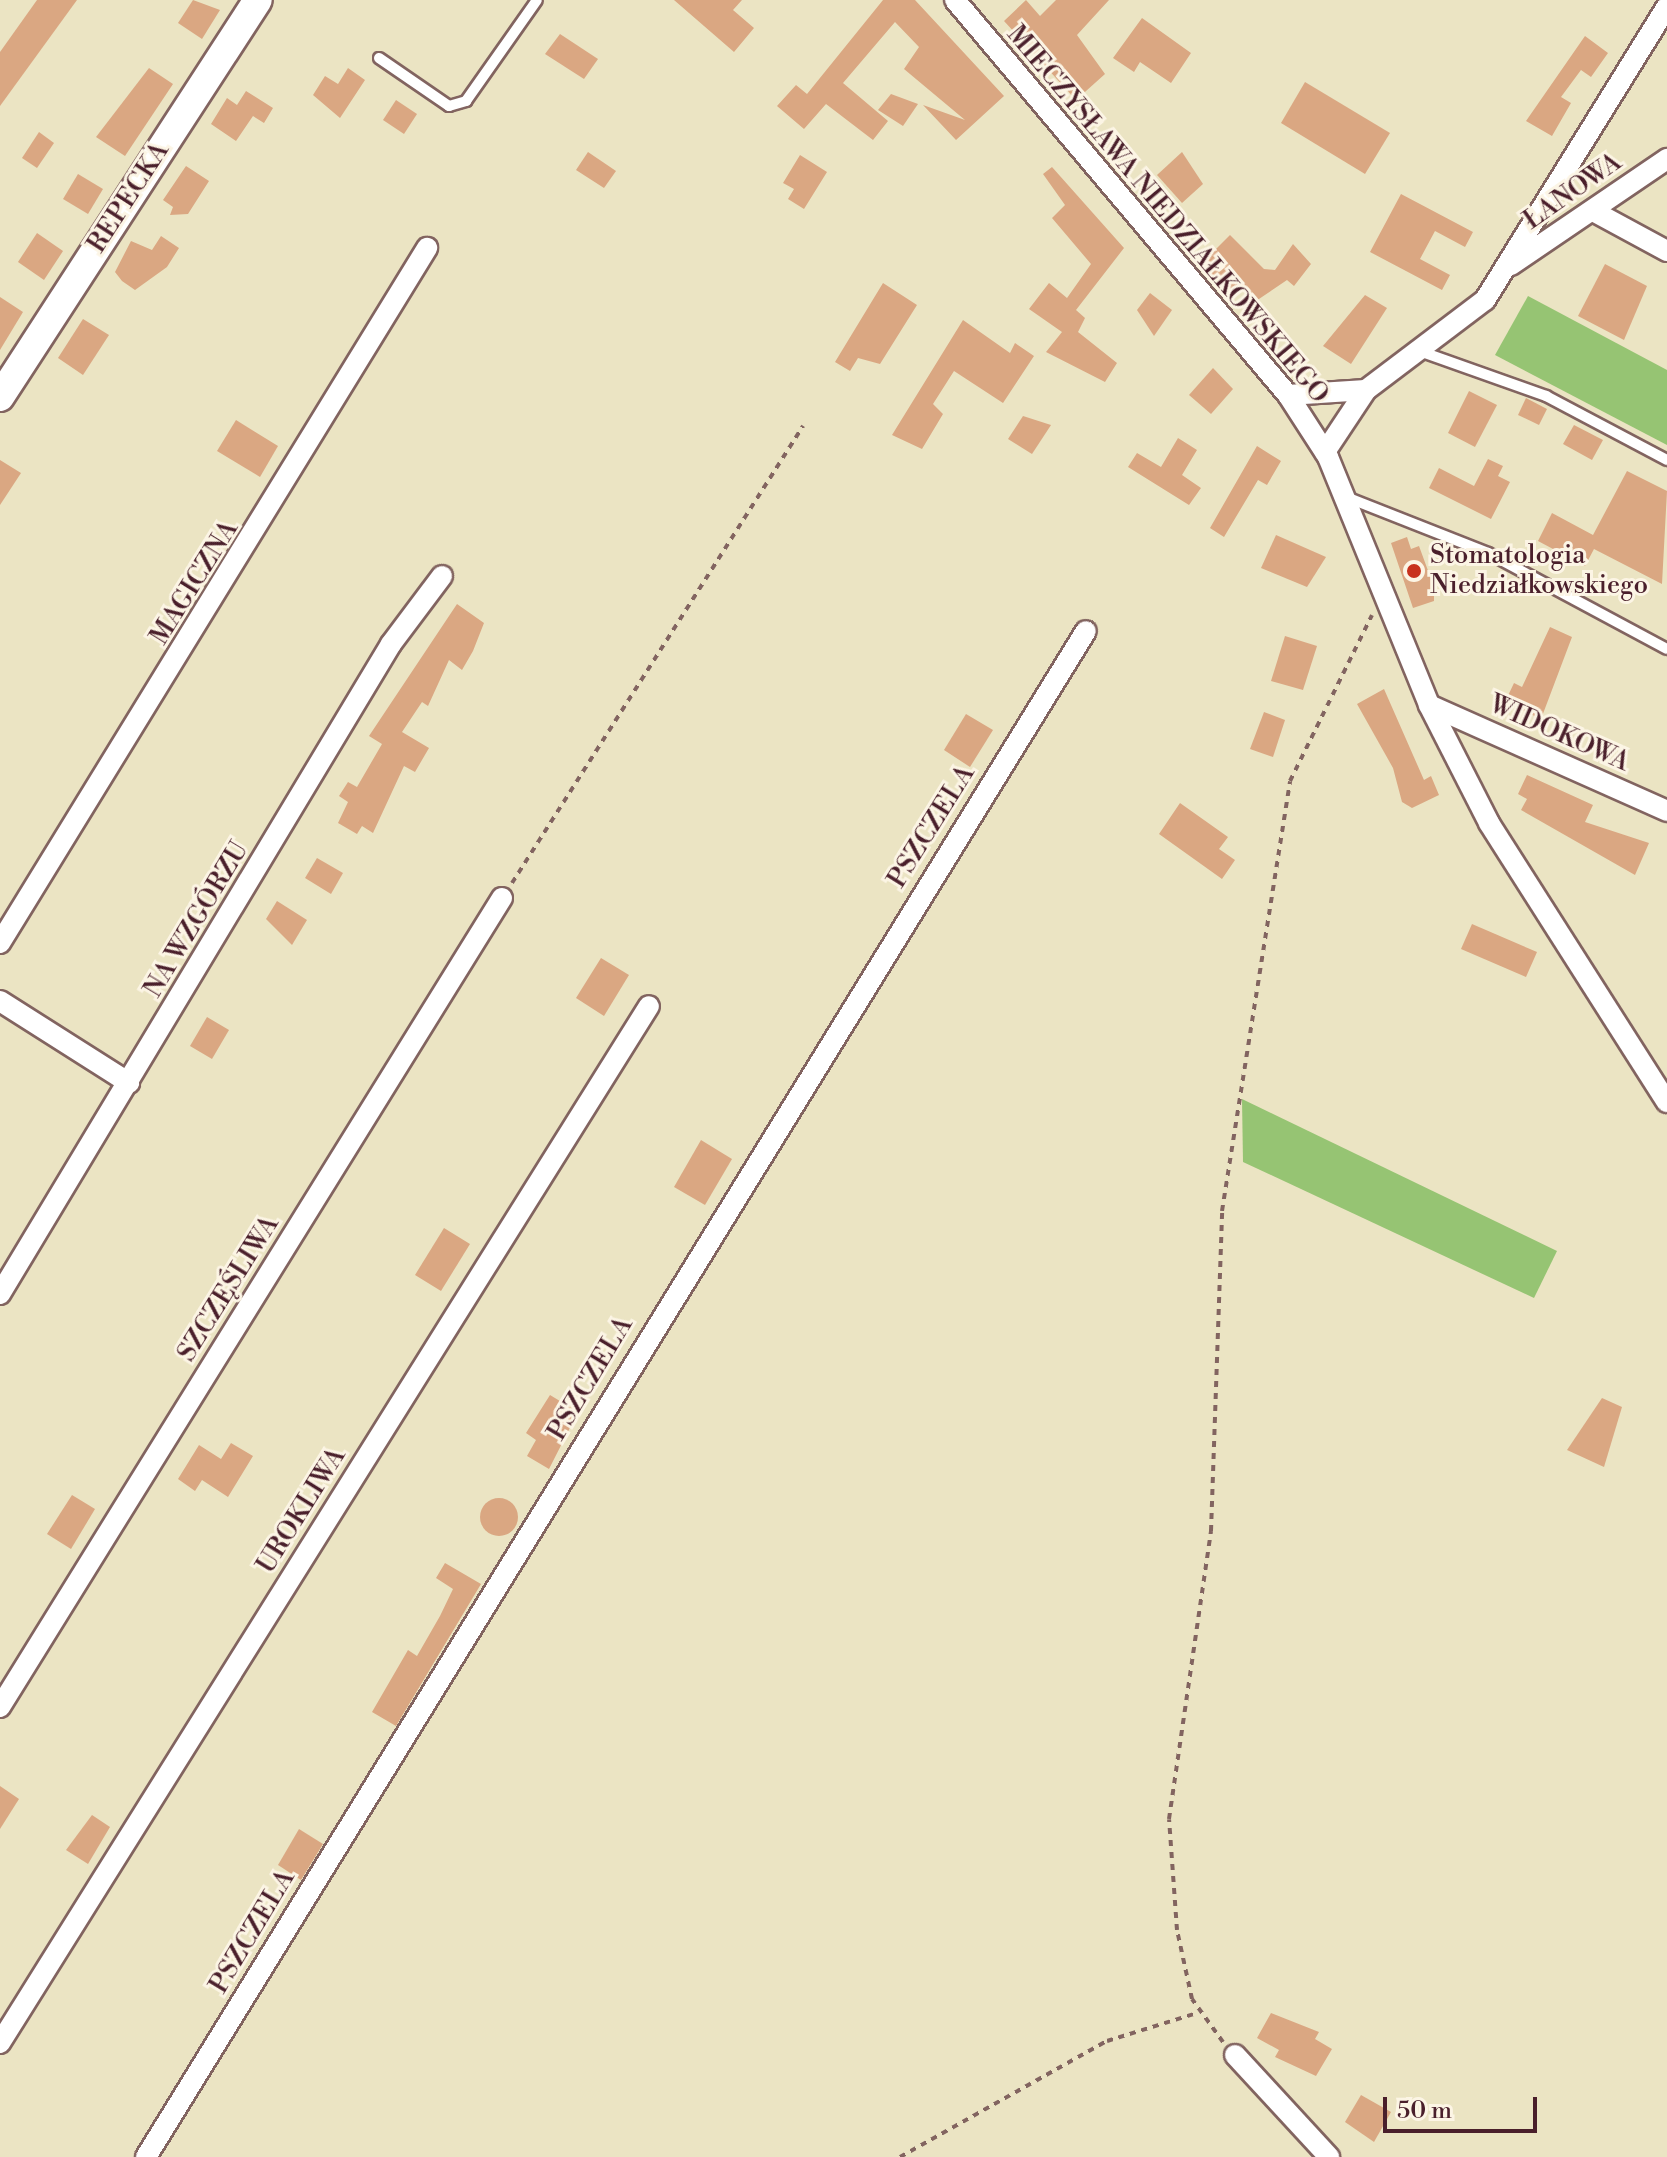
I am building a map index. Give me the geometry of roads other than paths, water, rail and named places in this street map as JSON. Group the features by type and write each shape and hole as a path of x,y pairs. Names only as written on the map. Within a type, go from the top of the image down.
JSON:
{"street":[{"name":"REPECKA","path":"0,397 258,0"},
{"name":"MIECZYSŁAWA NIEDZIAŁKOWSKIEGO","path":"955,0 1288,395 1325,452 1429,705 1497,836 1667,1102"},
{"path":"1325,452 1366,390 1422,352 1485,300 1508,267 1577,141 1667,7"},
{"name":"ŁANOWA","path":"1508,267 1667,159"},
{"path":"1593,211 1667,251"},
{"name":"MAGICZNA","path":"0,943 427,248"},
{"path":"1288,395 1366,390"},
{"name":"NA WZGÓRZU","path":"0,1294 391,644 442,576"},
{"name":"PSZCZELA","path":"146,2157 1086,631"},
{"name":"WIDOKOWA","path":"1429,705 1667,811"},
{"name":"SZCZĘŚLIWA","path":"0,1707 502,898"},
{"path":"0,1001 129,1083"},
{"name":"UROKLIWA","path":"0,2043 649,1006"},
{"path":"1235,2055 1329,2157"}],"lane":[{"path":"379,58 449,106 466,101 537,0"},
{"path":"1422,352 1546,396 1667,460"},
{"path":"1346,497 1488,553 1667,649"}],"place":[{"name":"Stomatologia Niedziałkowskiego","path":"1414,571"}]}
